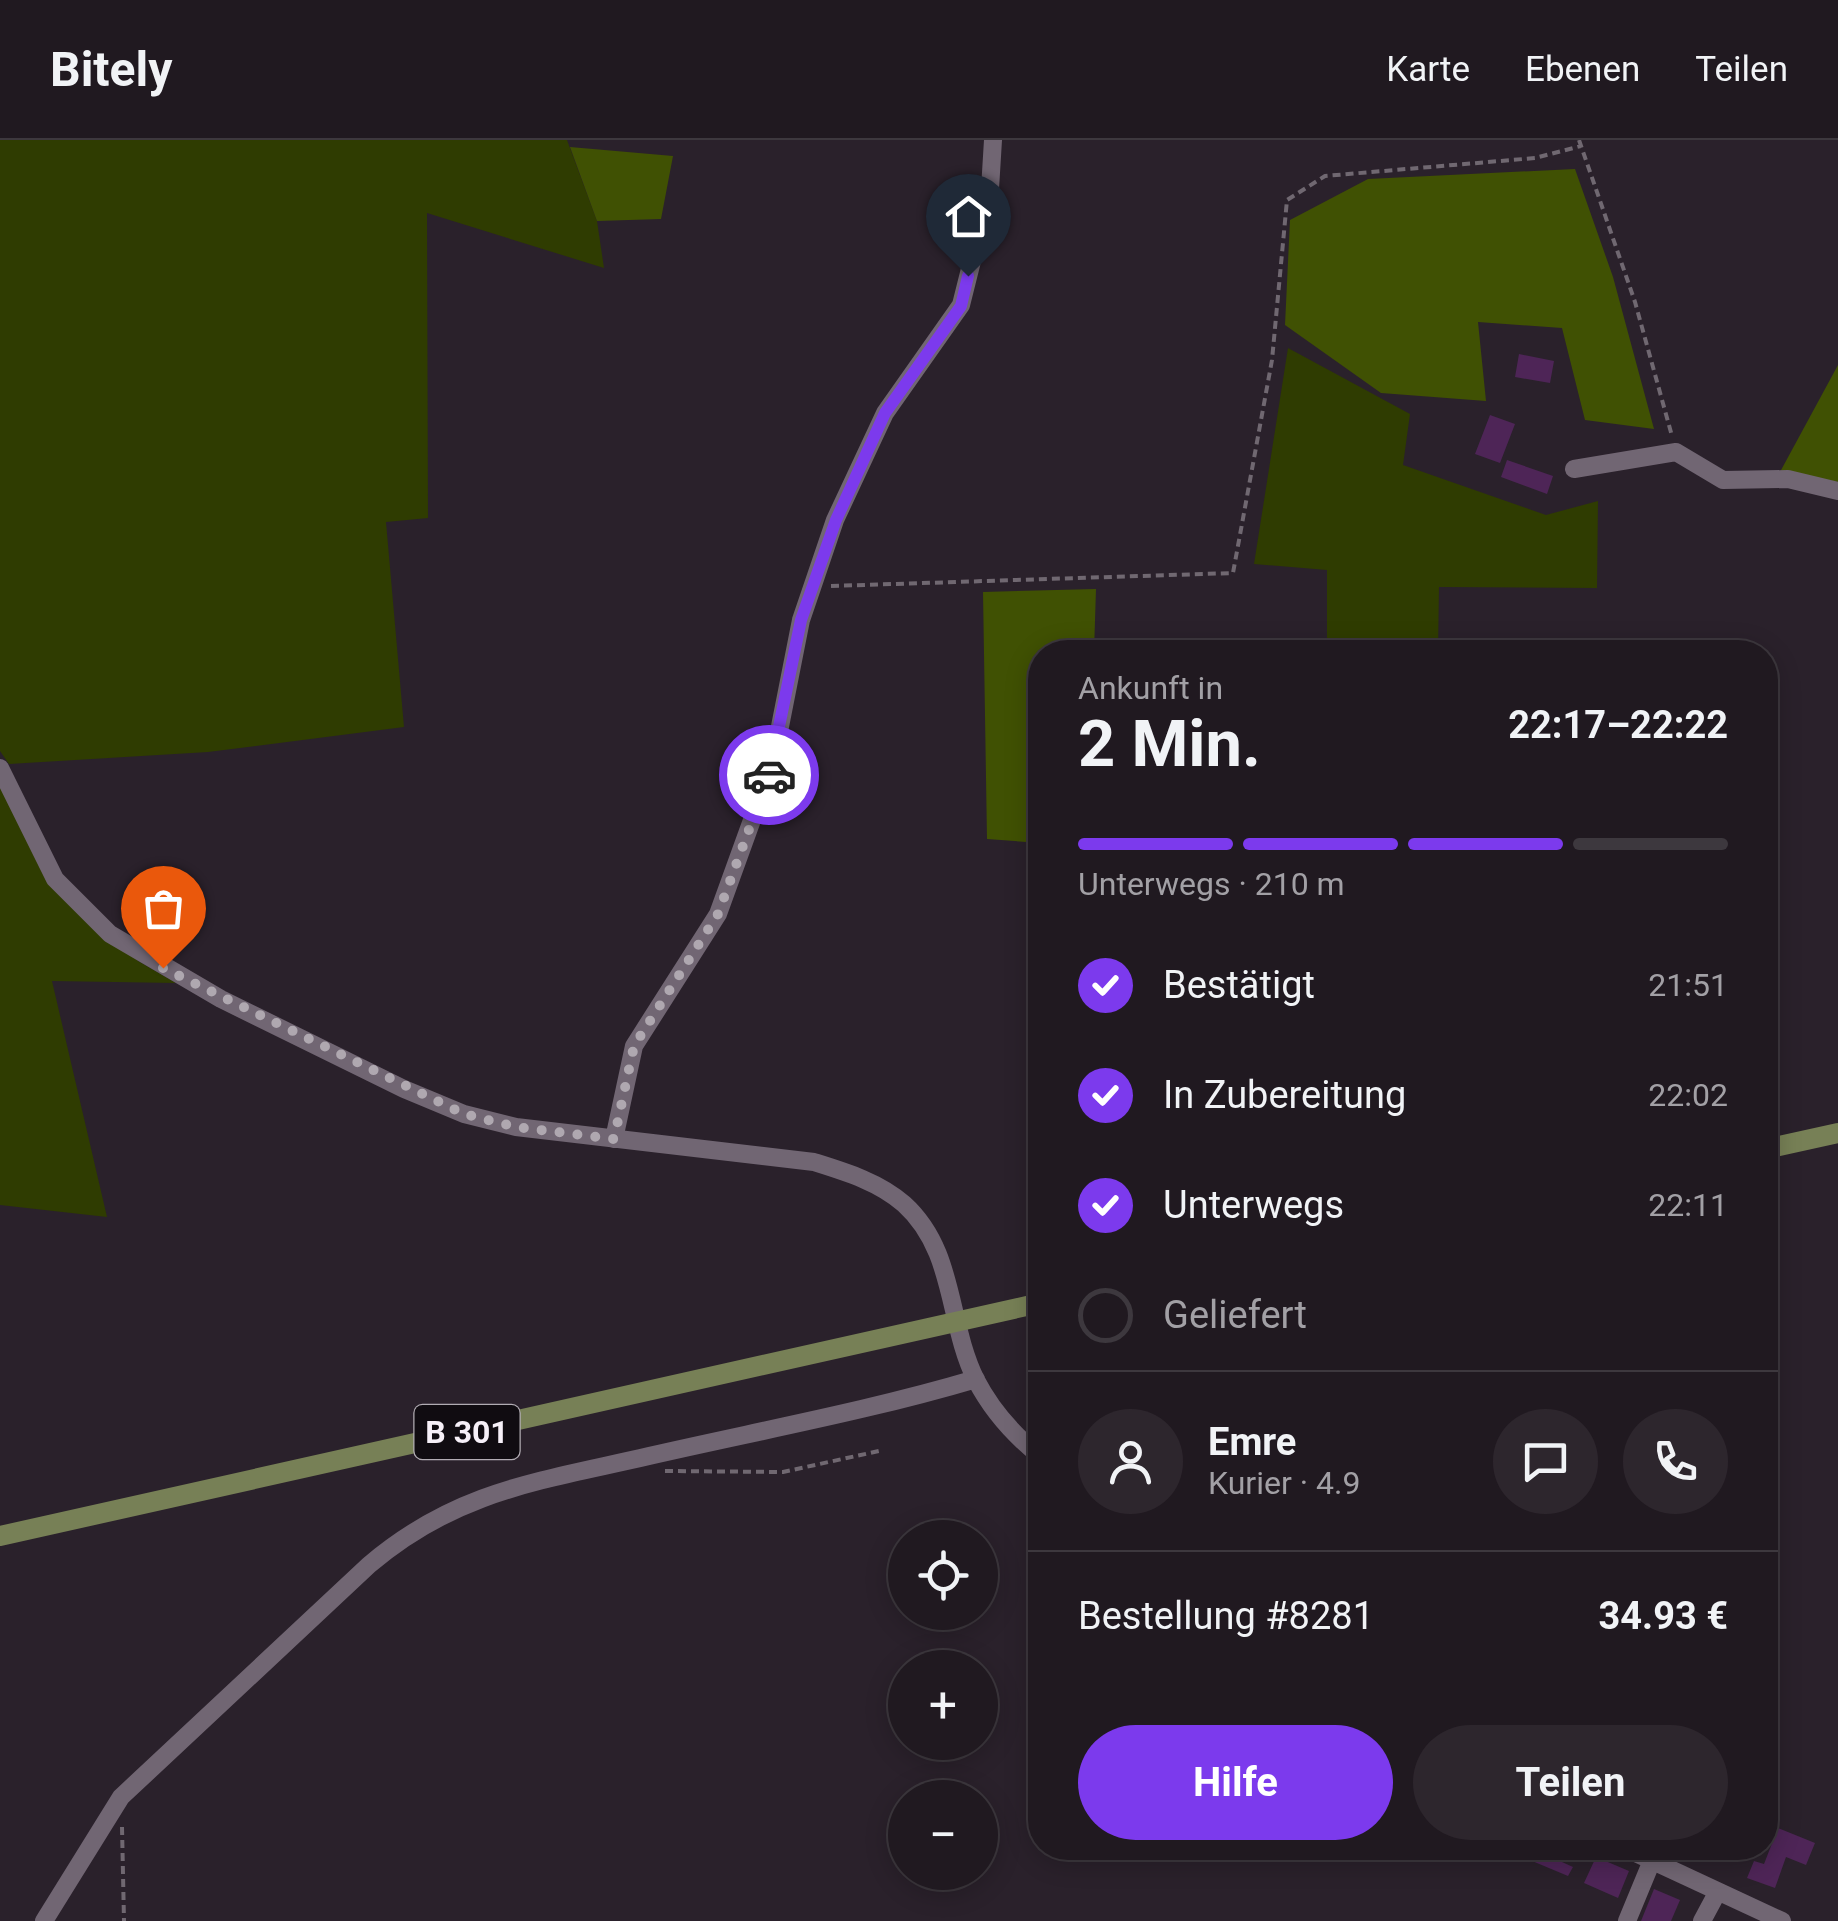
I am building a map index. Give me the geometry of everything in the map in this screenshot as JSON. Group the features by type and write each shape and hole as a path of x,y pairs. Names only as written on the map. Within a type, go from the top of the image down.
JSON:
{"main road":[{"path":"1778,1146 1838,1132"},
{"name":"B 301","path":"0,1536 1028,1306"}],"street":[{"path":"614,1139 634,1046 718,914 774,762 801,620 836,520 885,413 961,306 990,189 993,140"},
{"path":"1574,468 1676,452 1723,480 1788,478 1838,490"},
{"path":"0,768 43,860 81,909 142,957 221,1000 464,1114 516,1127 814,1162 860,1176 905,1204 940,1253 976,1379 998,1414 1028,1444"},
{"path":"44,1921 122,1797 380,1556 455,1506 563,1473 881,1407 976,1379"},
{"path":"1648,1860 1782,1921"},
{"path":"1627,1921 1652,1862"},
{"path":"1702,1921 1717,1892"}],"path":[{"path":"811,590 846,583 1127,580 1233,573 1272,360 1287,200 1325,176 1535,158 1580,143 1635,302 1676,452"},
{"path":"661,1470 782,1472 879,1450"},
{"path":"122,1797 124,1921"}],"green space":[{"path":"0,140 567,140 597,221 604,268 427,213 428,518 386,522 404,727 208,752 9,764 0,751"},
{"path":"570,147 673,156 661,219 597,221"},
{"path":"1575,169 1613,277 1654,429 1585,420 1562,328 1478,322 1486,401 1381,393 1285,325 1290,220 1368,179"},
{"path":"1288,348 1410,414 1403,465 1546,515 1598,501 1597,588 1439,587 1438,640 1327,640 1327,570 1254,564"},
{"path":"1838,365 1838,482 1780,472"},
{"path":"1096,589 1094,640 1028,640 1028,842 987,839 983,592"},
{"path":"0,774 58,887 138,961 176,983 52,981 107,1217 0,1205"}],"building":[{"path":"1519,354 1554,361 1550,383 1515,377"},
{"path":"1490,415 1515,424 1500,463 1475,454"},
{"path":"1507,460 1553,476 1547,494 1501,477"},
{"path":"1778,1828 1815,1843 1806,1865 1786,1857 1775,1888 1747,1878 1754,1861 1764,1864 1766,1860 1778,1860"},
{"path":"1530,1860 1558,1860 1573,1867 1568,1876"},
{"path":"1595,1860 1629,1871 1618,1898 1584,1883"},
{"path":"1654,1889 1680,1900 1671,1921 1641,1921"}],"way so far":[{"path":"163,968 404,1089 464,1114 516,1127 614,1139 634,1046 718,914 769,775"}],"route":[{"path":"769,775 801,620 836,520 885,413 961,306 968,276"}]}
